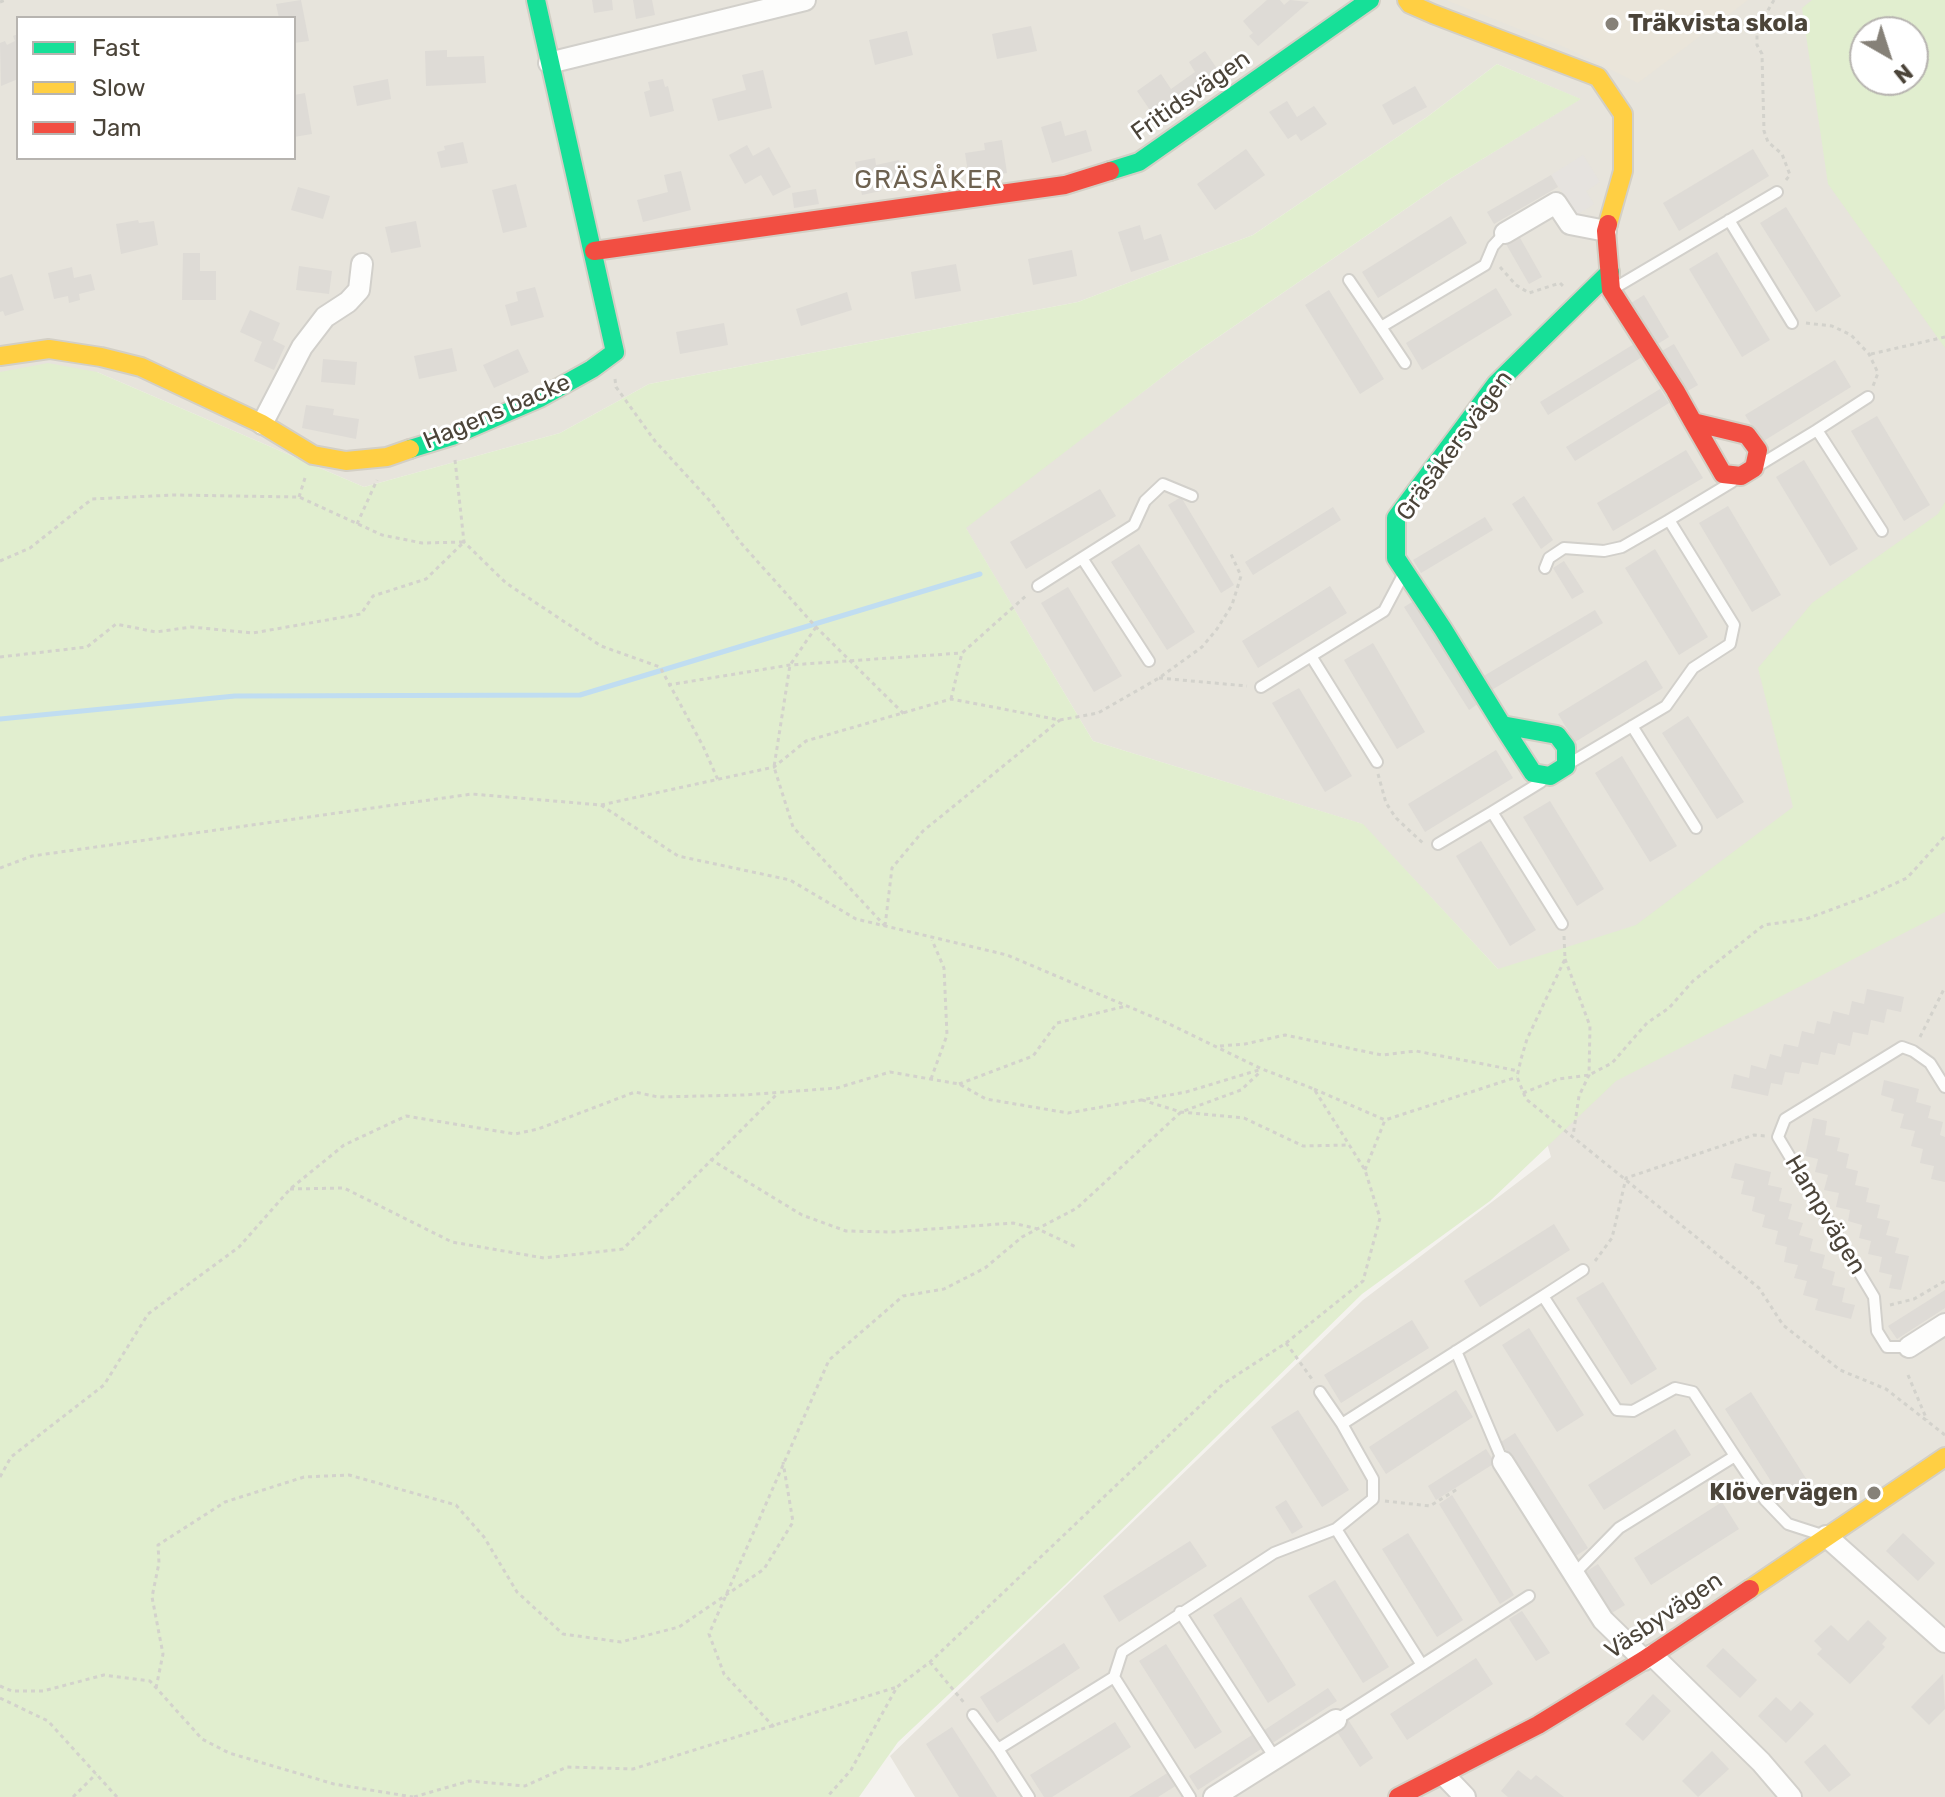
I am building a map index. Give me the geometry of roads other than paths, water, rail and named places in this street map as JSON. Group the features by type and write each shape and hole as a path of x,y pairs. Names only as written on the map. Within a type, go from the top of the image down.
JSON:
{"street":[{"path":"536,0 594,251"},
{"path":"549,63 805,0"},
{"name":"Fritidsvägen","path":"594,251 1065,185 1139,162 1370,0"},
{"path":"1407,0 1410,4 1432,5 1598,77 1623,114 1623,171 1606,231 1610,281 1723,474 1748,472 1758,450 1747,435 1693,422"},
{"path":"1505,233 1556,203 1570,224 1606,231"},
{"name":"Hagens backe","path":"0,356 49,349 141,367 262,424 313,455 346,461 387,457 452,436 553,391 615,352 594,251"},
{"path":"262,424 302,347 325,317 348,302 359,290 362,264"},
{"name":"Gräsåkersvägen","path":"1550,776 1533,773 1396,558 1396,518 1496,384 1576,306 1610,281"},
{"path":"1502,725 1557,735 1566,747 1566,766 1550,776"},
{"name":"Hampvägen","path":"1909,1347 1945,1324"},
{"name":"Väsbyvägen","path":"1398,1797 1538,1725 1648,1657 1945,1457"},
{"path":"1503,1462 1603,1620 1648,1657 1761,1762 1791,1797"},
{"path":"1826,1536 1945,1642"},
{"path":"1214,1797 1336,1720"},
{"path":"1444,1775 1465,1797"}],"lane":[{"path":"1610,281 1777,192"},
{"path":"1729,220 1792,323"},
{"path":"1381,327 1485,265 1493,246 1505,233"},
{"path":"1349,280 1405,363"},
{"path":"1545,568 1549,558 1564,548 1604,551 1622,547 1868,397"},
{"path":"1817,430 1882,531"},
{"path":"1038,586 1134,525 1145,501 1163,484 1192,496"},
{"path":"1566,766 1666,706 1693,668 1730,644 1734,625 1669,520"},
{"path":"1082,558 1149,661"},
{"path":"1261,687 1384,611 1405,571"},
{"path":"1311,656 1377,762"},
{"path":"1632,726 1696,828"},
{"path":"1438,844 1550,776"},
{"path":"1492,812 1562,924"},
{"name":"Hampvägen","path":"1909,1347 1887,1347 1877,1331 1874,1297 1778,1137 1785,1119 1902,1047 1930,1063 1945,1087"},
{"path":"1342,1424 1583,1270"},
{"path":"1543,1296 1617,1410 1633,1411 1675,1388 1693,1392 1765,1500 1788,1524 1826,1536"},
{"path":"1456,1351 1503,1462"},
{"path":"998,1749 1114,1677 1122,1652 1180,1612 1274,1553 1336,1529 1373,1499 1373,1479 1320,1392"},
{"path":"1573,1574 1619,1528 1735,1456"},
{"path":"1336,1529 1422,1665"},
{"path":"1336,1720 1529,1596"},
{"path":"1180,1612 1275,1758"},
{"path":"1114,1677 1190,1797"},
{"path":"973,1715 1029,1797"}],"waterway":[{"path":"0,719 235,696 580,695 980,574"}],"place":[{"name":"Träkvista skola","path":"1612,24"},
{"name":"Klövervägen","path":"1874,1493"}],"district":[{"name":"GRÄSÅKER","path":"929,180"}]}
